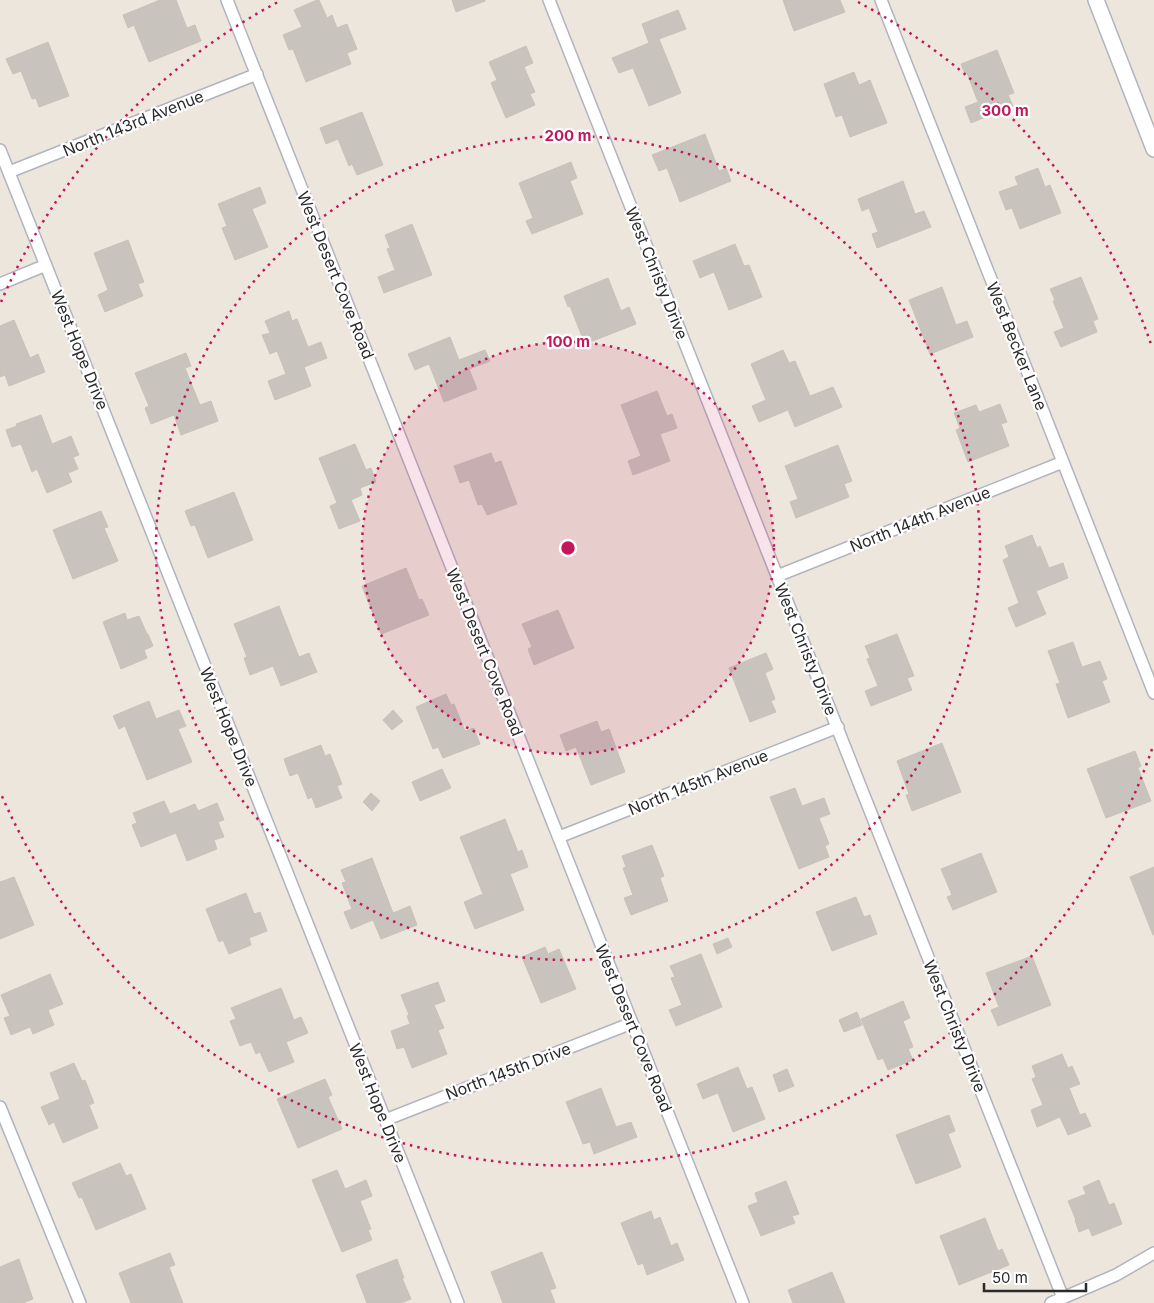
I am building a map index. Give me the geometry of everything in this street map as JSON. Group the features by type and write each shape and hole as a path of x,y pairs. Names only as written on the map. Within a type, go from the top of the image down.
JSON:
{"main road":[{"path":"1096,0 1154,149"}],"street":[{"name":"West Desert Cove Road","path":"227,0 743,1303"},
{"name":"West Christy Drive","path":"549,0 1064,1298"},
{"name":"West Becker Lane","path":"881,0 1154,693"},
{"name":"North 143rd Avenue","path":"9,172 256,74"},
{"name":"West Hope Drive","path":"0,150 458,1303"},
{"path":"0,284 46,265"},
{"name":"North 144th Avenue","path":"778,576 1062,462"},
{"name":"North 145th Avenue","path":"559,838 838,727"},
{"name":"North 145th Drive","path":"385,1120 632,1023"},
{"path":"0,1106 80,1303"},
{"path":"1051,1303 1116,1275 1154,1253"}],"building":[{"path":"160,0 176,0 187,28 195,25 201,41 149,62 134,25 128,28 123,15"},
{"path":"319,0 327,18 332,15 337,28 347,24 357,49 347,53 351,64 306,82 293,49 289,50 283,35 302,27 294,10"},
{"path":"452,0 485,0 485,1 456,12"},
{"path":"783,0 840,0 845,12 794,31"},
{"path":"678,10 686,29 659,39 681,93 649,106 633,68 619,73 612,58 649,43 642,24"},
{"path":"48,42 69,96 39,107 36,98 32,99 21,71 13,74 6,59"},
{"path":"526,46 533,63 524,67 535,92 530,94 535,105 506,118 491,83 497,80 489,62"},
{"path":"997,50 1014,93 1008,95 1013,106 971,123 965,107 978,102 967,73 965,74 961,64"},
{"path":"854,72 859,85 870,80 887,123 850,137 842,115 836,117 824,84"},
{"path":"362,112 383,165 357,175 352,164 349,166 338,139 326,144 320,128"},
{"path":"705,134 719,171 726,168 731,181 680,202 667,168 659,171 652,155"},
{"path":"571,162 577,178 570,181 583,214 532,234 526,221 533,218 519,183"},
{"path":"1038,168 1045,187 1050,185 1061,213 1020,229 1012,208 1006,210 999,192 1018,185 1015,177"},
{"path":"903,181 915,214 924,211 931,227 877,248 872,234 878,232 869,208 862,211 858,199"},
{"path":"260,187 266,203 252,209 268,247 235,260 222,228 227,226 218,204"},
{"path":"412,224 432,275 384,293 378,277 395,270 387,249 390,248 385,235"},
{"path":"128,240 144,282 138,284 143,296 105,312 98,295 108,290 94,253"},
{"path":"735,244 744,266 749,265 762,297 729,310 714,272 700,278 693,261"},
{"path":"1081,277 1098,319 1093,321 1097,332 1061,347 1054,332 1064,328 1050,289"},
{"path":"608,278 621,311 629,307 636,324 585,344 564,296"},
{"path":"942,287 956,325 967,321 973,337 930,354 909,300"},
{"path":"289,311 292,321 297,319 308,347 321,342 327,358 304,367 311,386 275,400 268,381 286,374 277,351 270,354 262,335 270,333 265,321"},
{"path":"14,320 30,358 38,354 45,372 9,386 5,375 0,377 0,326"},
{"path":"450,337 459,360 485,350 490,361 469,369 477,389 444,402 429,364 415,370 408,354"},
{"path":"783,350 789,363 795,361 810,396 833,387 842,407 795,427 788,410 759,422 752,406 766,400 751,364"},
{"path":"186,353 191,366 185,368 200,405 211,401 218,421 181,435 174,415 151,424 145,408 149,406 135,373"},
{"path":"657,391 667,416 672,414 677,428 660,434 670,461 633,475 628,461 641,456 621,405"},
{"path":"1000,404 1007,422 1001,424 1009,446 968,462 956,430 960,428 954,413 976,405 979,412"},
{"path":"41,415 52,444 71,436 79,455 73,457 78,469 68,473 72,482 47,493 37,469 32,472 21,444 12,447 6,430 17,426 16,424"},
{"path":"355,444 366,470 371,468 376,482 360,488 362,495 351,500 360,521 339,529 330,506 337,503 319,458"},
{"path":"838,445 852,481 844,484 849,497 796,518 790,502 798,499 785,466"},
{"path":"491,453 495,463 501,461 517,504 487,515 482,504 478,505 469,480 460,483 454,466"},
{"path":"234,492 253,540 208,558 195,525 191,526 185,511"},
{"path":"101,511 108,527 104,528 118,561 73,579 53,530"},
{"path":"1032,535 1037,548 1040,546 1049,568 1063,563 1068,578 1036,591 1046,614 1016,627 1008,608 1019,603 1003,560 1009,557 1005,546"},
{"path":"406,568 419,600 422,599 429,615 381,634 362,586"},
{"path":"279,606 299,657 309,653 317,672 281,686 273,666 250,675 244,658 247,657 234,624"},
{"path":"558,610 574,648 534,665 528,649 532,647 522,624"},
{"path":"125,613 127,620 139,616 153,646 144,650 147,658 121,669 103,622"},
{"path":"897,634 914,676 907,678 912,690 871,706 865,691 878,686 867,659 870,658 865,646"},
{"path":"1073,642 1082,667 1100,661 1107,679 1102,681 1110,702 1068,718 1056,684 1060,683 1048,651"},
{"path":"766,653 773,669 765,673 775,699 771,701 776,712 750,722 729,668"},
{"path":"446,694 451,705 454,704 465,731 474,728 480,744 443,758 438,747 433,749 416,707"},
{"path":"149,701 156,719 179,710 186,726 178,729 192,762 147,780 125,726 119,729 113,716"},
{"path":"393,710 403,721 392,730 383,720"},
{"path":"597,721 601,732 609,729 625,772 591,785 576,747 566,751 560,735"},
{"path":"942,743 961,792 912,811 906,795 909,794 897,761"},
{"path":"321,745 325,756 330,754 342,784 337,786 342,798 316,808 312,797 308,799 298,773 290,776 284,759"},
{"path":"1135,751 1141,766 1138,768 1151,801 1106,818 1087,769"},
{"path":"442,769 451,788 420,801 412,782"},
{"path":"795,788 802,806 824,798 830,814 819,818 829,844 825,846 829,857 799,869 770,797"},
{"path":"371,793 380,801 372,811 363,802"},
{"path":"164,801 170,814 195,804 198,811 217,803 224,820 218,822 224,837 214,840 217,849 187,861 176,833 141,847 132,825 137,823 133,813"},
{"path":"505,819 518,852 522,850 528,867 510,874 524,910 475,929 464,902 483,894 460,837"},
{"path":"652,845 664,876 660,878 668,901 631,915 624,898 633,895 623,868 626,867 622,856"},
{"path":"981,853 997,892 953,910 947,897 952,895 941,869"},
{"path":"372,858 393,913 410,906 417,925 381,939 373,920 351,929 344,912 352,909 342,883 346,882 341,870"},
{"path":"1154,867 1154,935 1153,935 1130,877"},
{"path":"14,877 34,925 0,939 0,882"},
{"path":"246,893 254,914 260,912 267,931 249,938 251,945 229,954 223,940 219,942 206,909"},
{"path":"856,897 864,917 870,915 877,934 832,951 816,912"},
{"path":"728,938 732,947 717,954 713,944"},
{"path":"545,947 548,954 559,949 576,989 541,1003 522,957"},
{"path":"701,954 722,1007 676,1026 669,1010 682,1005 671,978 675,977 670,966"},
{"path":"1032,956 1051,1005 998,1026 991,1010 999,1007 986,973"},
{"path":"50,974 63,1004 48,1010 54,1025 33,1034 30,1027 11,1035 4,1018 10,1016 1,995"},
{"path":"438,982 445,1001 434,1005 444,1028 438,1030 447,1054 412,1068 404,1047 397,1049 391,1031 410,1024 407,1016 409,1015 401,995"},
{"path":"281,988 294,1020 301,1017 308,1033 286,1042 294,1062 269,1072 260,1052 256,1054 251,1042 240,1046 230,1021 236,1019 231,1008"},
{"path":"903,1001 910,1018 903,1021 913,1047 908,1049 913,1060 888,1070 883,1058 878,1060 861,1019"},
{"path":"857,1012 862,1025 844,1032 839,1020"},
{"path":"1062,1054 1068,1068 1072,1066 1080,1084 1069,1088 1080,1115 1085,1113 1091,1126 1068,1135 1060,1117 1037,1127 1031,1110 1043,1105 1032,1079 1036,1077 1032,1066"},
{"path":"74,1063 82,1081 85,1080 94,1103 89,1105 98,1128 63,1143 54,1122 49,1125 41,1107 60,1099 50,1073"},
{"path":"738,1067 747,1089 752,1087 765,1119 733,1132 718,1093 703,1099 697,1084"},
{"path":"787,1069 794,1086 779,1092 773,1075"},
{"path":"325,1079 332,1095 328,1097 342,1129 298,1148 277,1099"},
{"path":"601,1088 616,1127 631,1122 637,1137 594,1154 590,1142 583,1144 566,1102"},
{"path":"949,1115 955,1131 948,1134 961,1167 916,1184 896,1135"},
{"path":"120,1163 126,1176 131,1174 146,1209 96,1230 82,1197 79,1198 72,1183"},
{"path":"337,1170 345,1189 366,1180 372,1196 360,1201 371,1229 368,1230 372,1240 342,1252 312,1180"},
{"path":"1099,1180 1109,1205 1114,1203 1122,1224 1092,1236 1089,1228 1079,1232 1068,1201 1086,1194 1083,1187"},
{"path":"786,1181 799,1214 792,1216 795,1223 761,1236 748,1206 758,1202 755,1193"},
{"path":"651,1211 654,1220 660,1217 671,1246 677,1243 684,1260 647,1275 643,1263 638,1265 621,1223"},
{"path":"985,1218 998,1251 1002,1249 1009,1265 959,1285 940,1236"},
{"path":"542,1252 556,1288 550,1290 555,1303 503,1303 491,1272"},
{"path":"170,1253 175,1265 169,1267 183,1303 131,1303 119,1273"},
{"path":"19,1259 33,1299 23,1303 0,1303 0,1267"},
{"path":"397,1259 404,1278 402,1278 411,1299 401,1303 367,1303 356,1275"},
{"path":"832,1272 845,1303 793,1303 788,1290"}]}
